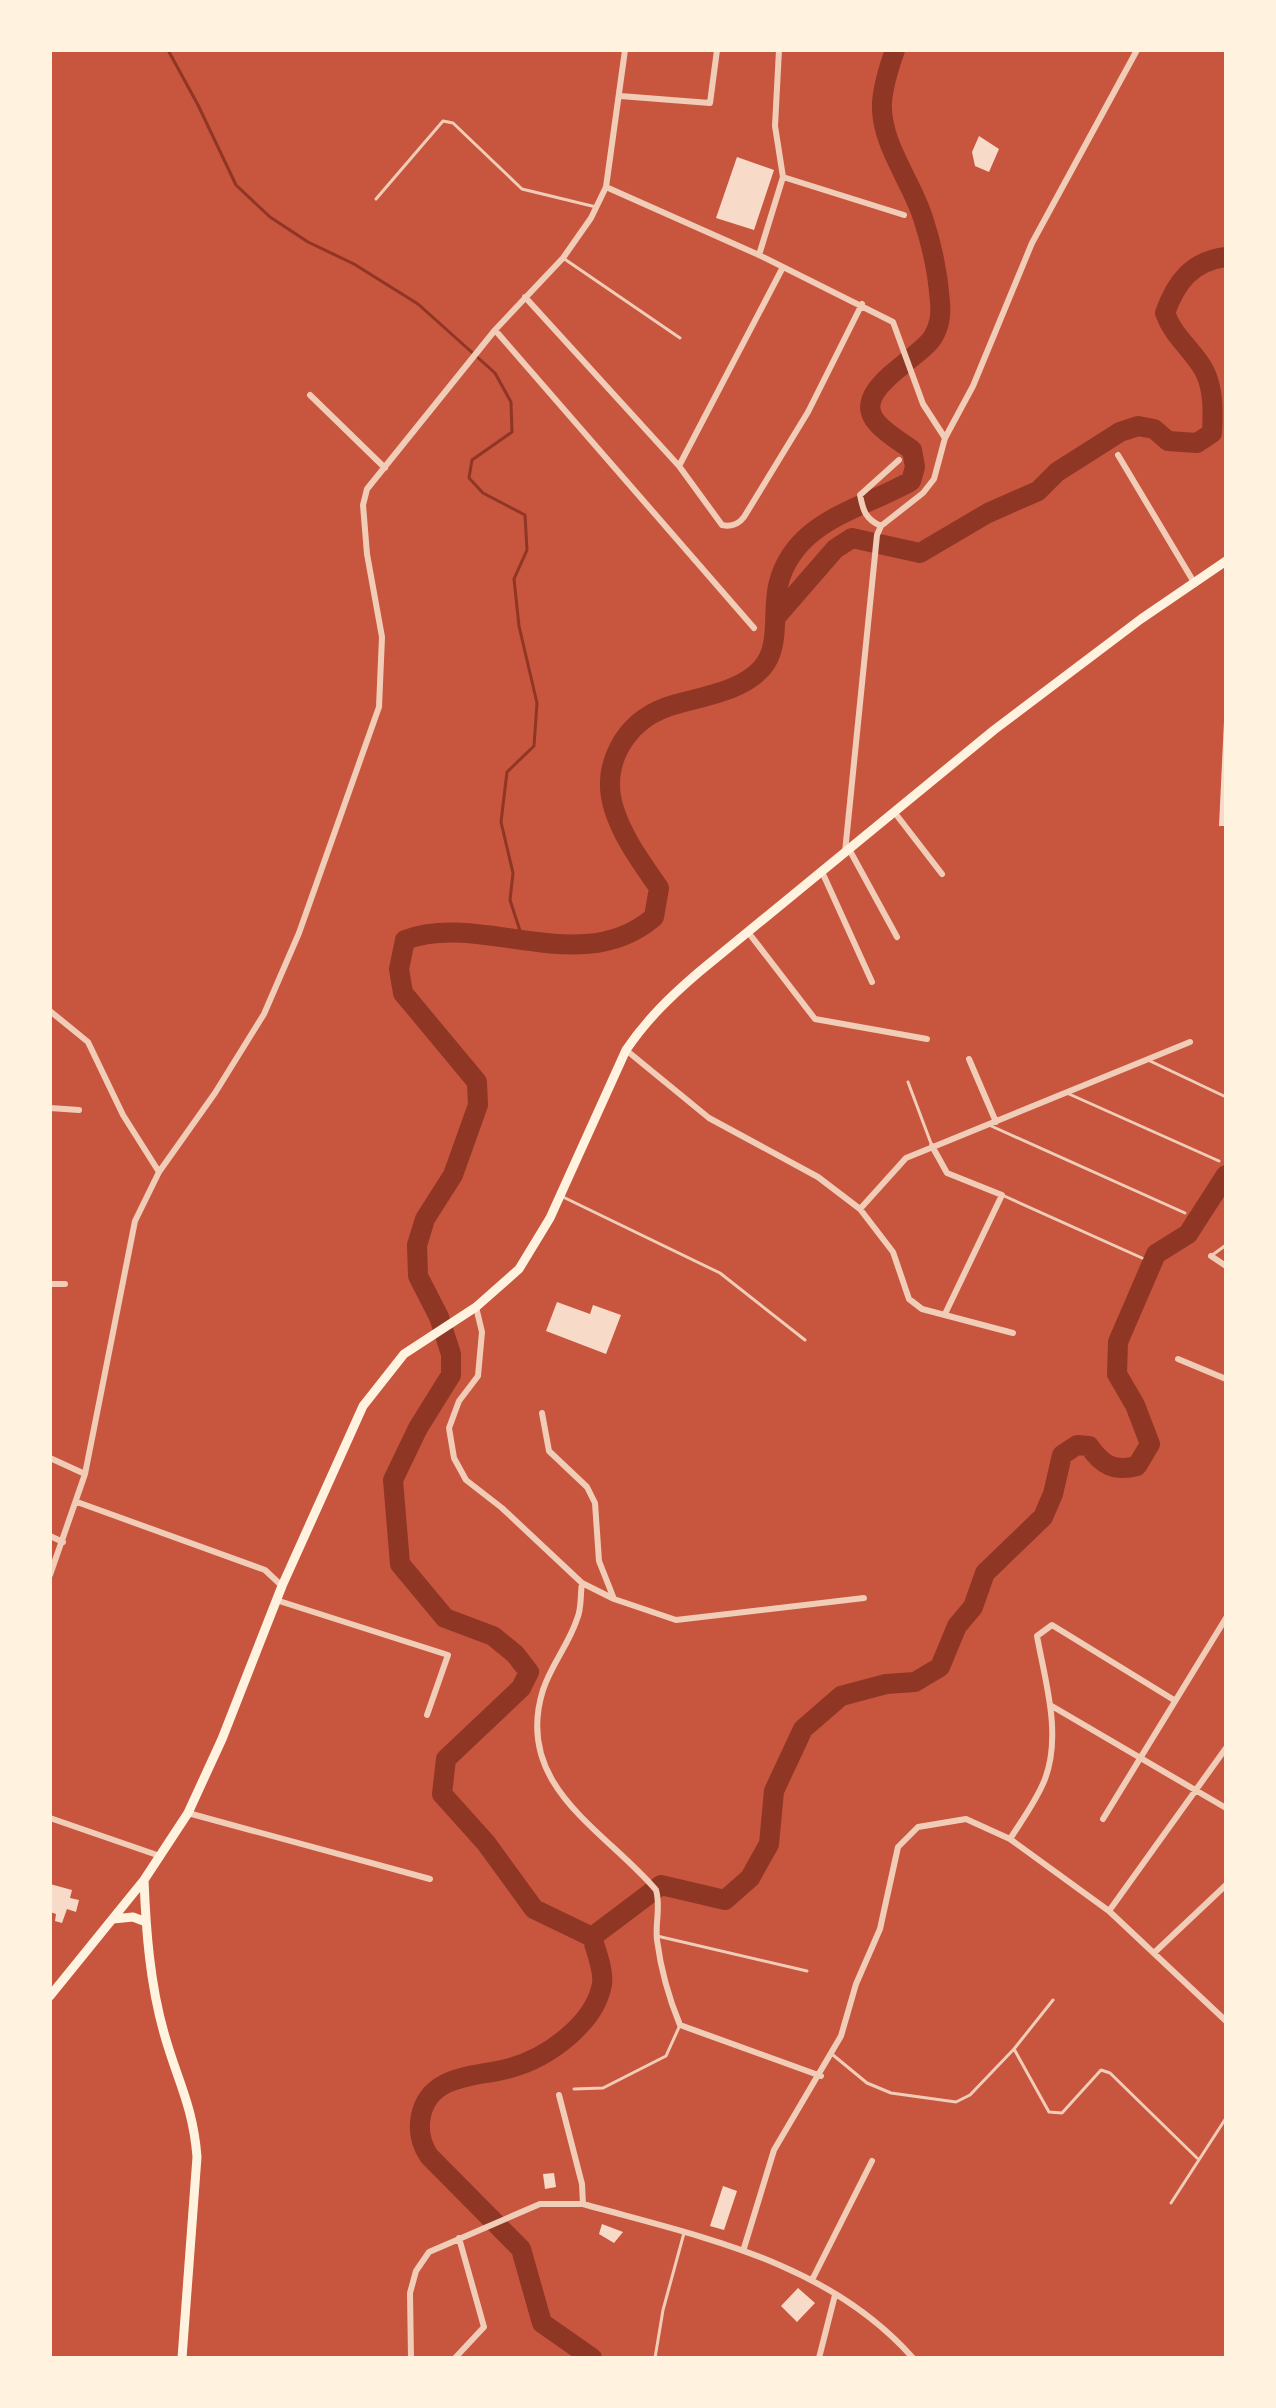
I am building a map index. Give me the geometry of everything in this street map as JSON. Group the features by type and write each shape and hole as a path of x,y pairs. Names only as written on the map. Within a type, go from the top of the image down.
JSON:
{"main road":[{"path":"50,1996 144,1880 188,1813 222,1739 282,1586 363,1406 404,1354 476,1307 519,1269 560,1195 626,1050 659,1005 823,874 1006,721 1141,619 1226,561"},
{"path":"144,1880 146,1922 164,2034 188,2098 195,2127 197,2157 182,2358"},
{"path":"113,1919 133,1917 146,1922"}],"street":[{"path":"50,1575 85,1474 135,1221 159,1172 215,1093 264,1014 299,933 379,707 382,628 367,554 363,505 367,489 495,330 563,258 596,207 606,187 625,50"},
{"path":"620,96 710,103 717,50"},
{"path":"759,255 783,177 775,126 779,50"},
{"path":"897,937 847,851 877,535 881,526 923,493 934,479 945,438 973,386 996,326 1055,196 1137,50"},
{"path":"783,177 904,215"},
{"path":"606,187 759,255 893,322 923,404 945,438"},
{"path":"679,466 783,267"},
{"path":"525,297 679,466 722,525 732,526 741,521 808,412 862,304"},
{"path":"495,330 754,628"},
{"path":"310,395 385,468"},
{"path":"1118,455 1195,584"},
{"path":"881,526 871,522 863,511 860,495 899,460"},
{"path":"895,813 942,874"},
{"path":"823,874 872,982"},
{"path":"748,932 815,1019 927,1039"},
{"path":"50,1011 88,1042 123,1115 159,1172"},
{"path":"860,1209 906,1158 1190,1042"},
{"path":"626,1050 709,1118 818,1177 860,1209 893,1252 909,1299 922,1309 1013,1333"},
{"path":"969,1059 993,1124"},
{"path":"50,1108 79,1110"},
{"path":"932,1146 947,1173 1002,1195 945,1314"},
{"path":"1211,1256 1226,1266"},
{"path":"50,1284 65,1284"},
{"path":"476,1307 482,1332 478,1376 459,1401 449,1428 454,1458 466,1480 502,1508 582,1583 614,1599 676,1620 864,1598"},
{"path":"1178,1359 1226,1379"},
{"path":"542,1413 549,1451 587,1487 595,1503 599,1561 614,1599"},
{"path":"50,1458 85,1474"},
{"path":"77,1502 265,1570 282,1586"},
{"path":"50,1536 63,1542"},
{"path":"582,1583 577,1621 543,1692 538,1724 544,1764 556,1790 647,1879 660,1902 657,1936 664,1987 680,2025 821,2076"},
{"path":"276,1600 448,1655 427,1715"},
{"path":"1103,1819 1226,1618"},
{"path":"1010,1839 1045,1779 1052,1752 1049,1704 1037,1636 1052,1625 1174,1700"},
{"path":"1049,1704 1226,1808"},
{"path":"1109,1911 1226,1748"},
{"path":"188,1813 430,1879"},
{"path":"50,1818 160,1856"},
{"path":"744,2248 774,2150 833,2055 856,1984 880,1929 898,1847 905,1836 918,1827 966,1819 1010,1839 1109,1911 1226,2021"},
{"path":"1155,1952 1226,1885"},
{"path":"559,2095 582,2184 583,2204"},
{"path":"812,2280 872,2161"},
{"path":"411,2358 410,2293 416,2271 429,2252 523,2210 557,2201 583,2204 744,2248 812,2280 890,2332 913,2358"},
{"path":"455,2358 484,2327 459,2238"},
{"path":"819,2358 835,2295"}],"lane":[{"path":"376,199 443,121 453,123 522,189 596,207"},
{"path":"563,258 680,338"},
{"path":"1148,1060 1226,1097"},
{"path":"908,1082 932,1146"},
{"path":"1069,1094 1219,1161"},
{"path":"993,1124 1185,1213"},
{"path":"560,1195 720,1273 805,1340"},
{"path":"1002,1195 1142,1258"},
{"path":"1211,1256 1226,1245"},
{"path":"657,1936 807,1971"},
{"path":"833,2055 867,2083 891,2093 956,2102 970,2095 1014,2049 1053,2000"},
{"path":"574,2089 603,2088 666,2056 680,2025"},
{"path":"1014,2049 1049,2112 1062,2113 1093,2075 1101,2070 1110,2073 1197,2158"},
{"path":"1171,2203 1197,2158 1226,2118"},
{"path":"655,2358 663,2310 685,2233"}],"building":[{"path":"979,136 999,149 989,172 975,166 972,152"},
{"path":"737,157 774,170 754,230 716,218"},
{"path":"1224,721 1226,826 1219,826"},
{"path":"557,1302 590,1314 593,1305 621,1315 606,1354 546,1331"},
{"path":"50,1884 72,1890 70,1898 79,1900 76,1912 67,1909 62,1923 55,1921 56,1914 50,1912"},
{"path":"554,2173 556,2187 545,2189 543,2174"},
{"path":"723,2186 737,2191 724,2230 710,2226"},
{"path":"602,2224 623,2232 614,2243 599,2234"},
{"path":"798,2288 815,2303 797,2322 781,2306"}],"waterway":[{"path":"168,50 236,185 270,217 308,242 354,264 418,304 495,373 511,402 512,432 472,460 469,478 483,493 525,515 527,550 514,579 519,626 537,703 534,746 507,772 501,822 513,873 510,900 524,943"},
{"path":"592,1937 534,1909 486,1843 442,1794 446,1759 521,1688 529,1672 515,1654 493,1636 445,1618 400,1564 393,1480 418,1428 451,1375 451,1354 439,1317 418,1276 417,1245 425,1219 453,1175 478,1105 477,1082 403,993 399,969 405,940 434,933 465,933 563,944 595,943 626,935 654,917 659,888 622,830 614,809 610,777 620,747 628,734 652,714 730,689 762,668 772,650 778,586 786,564 798,546 832,519 911,481 915,467 912,450 882,428 871,412 878,388 933,337 940,316 936,270 926,228 891,147 883,118 884,90 895,50"},
{"path":"776,617 835,549 852,538 920,553 988,513 1038,491 1057,472 1120,432 1138,426 1154,429 1168,441 1197,443 1212,433 1212,401 1207,377 1165,313 1174,292 1187,275 1204,263 1226,257"},
{"path":"592,1937 661,1885 725,1900 750,1878 769,1844 774,1791 803,1729 841,1696 886,1684 915,1682 940,1667 957,1626 973,1607 985,1573 1043,1517 1053,1494 1062,1455 1077,1445 1089,1446 1109,1465 1122,1468 1137,1466 1150,1444 1135,1405 1117,1374 1118,1342 1156,1254 1188,1234 1226,1175"},
{"path":"592,1937 601,1967 602,1984 598,1999 580,2026 554,2048 524,2063 445,2084 429,2098 420,2126 429,2156 521,2249 542,2323 592,2358"}]}
